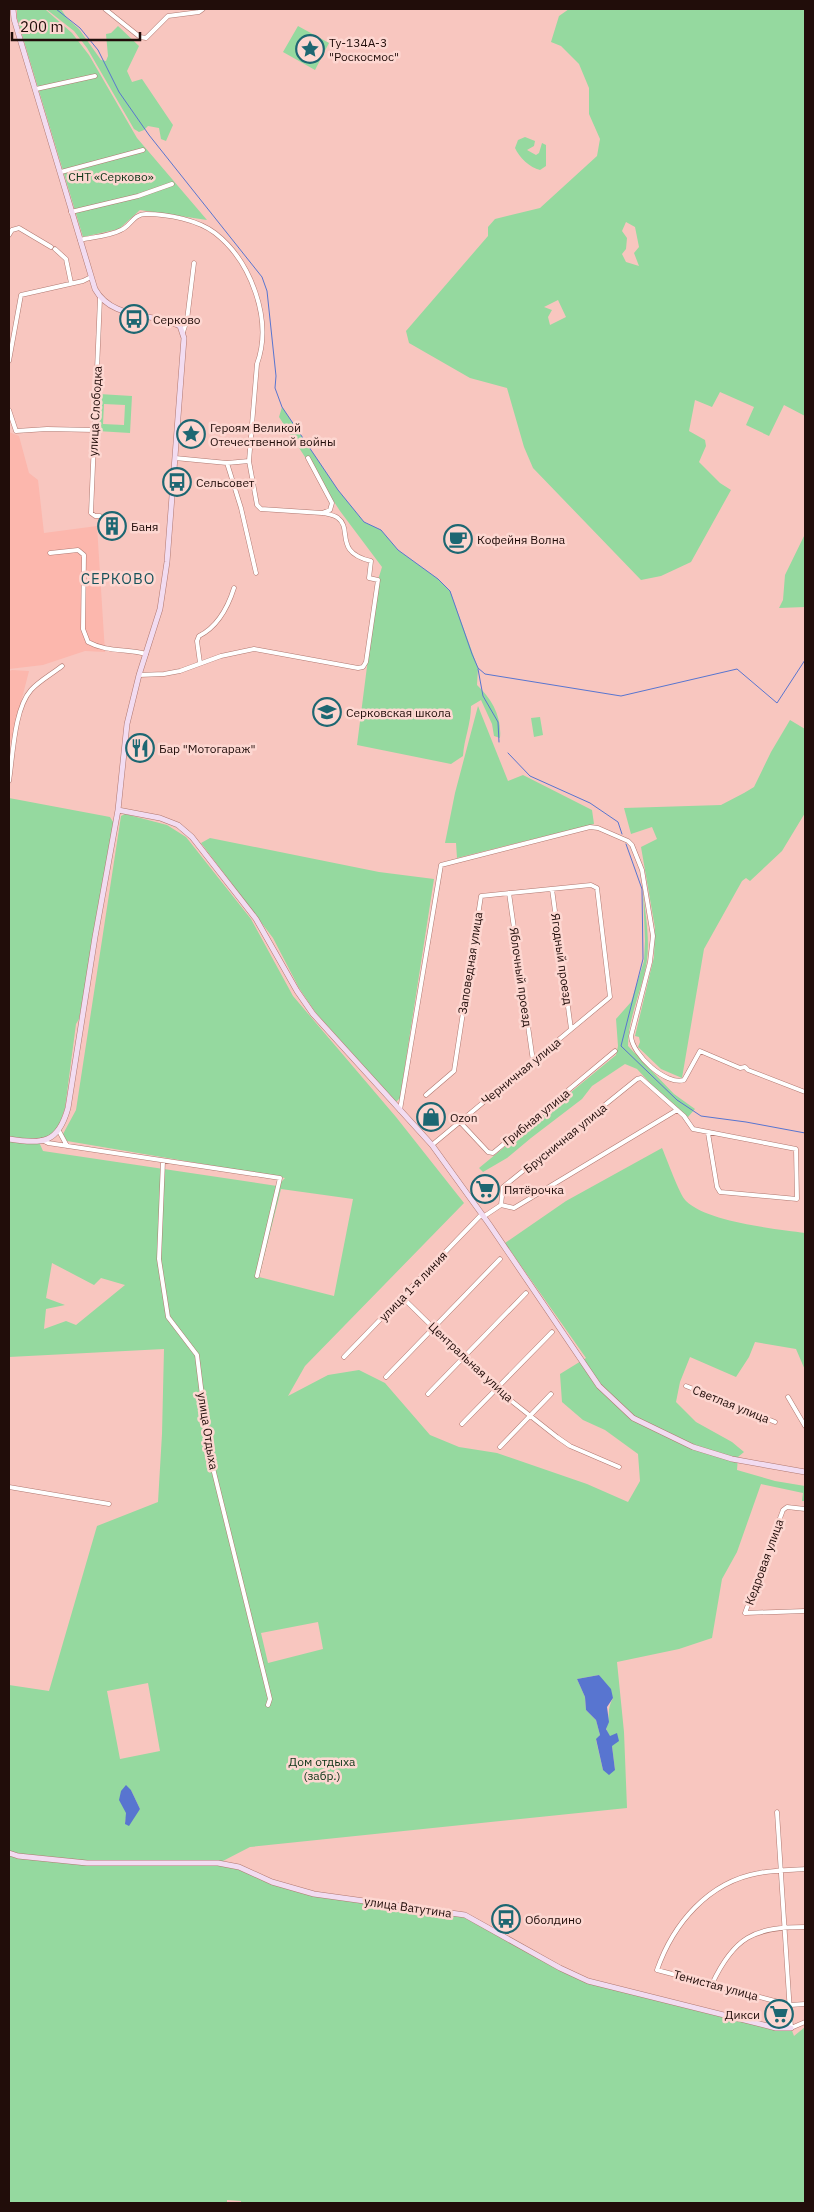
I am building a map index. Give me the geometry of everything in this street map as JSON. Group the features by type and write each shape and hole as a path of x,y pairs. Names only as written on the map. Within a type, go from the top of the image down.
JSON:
{"street":[{"path":"13,9 14,19 71,212 91,277 100,298 112,308 174,323 180,326 184,332"},
{"path":"105,9 140,37 146,38 168,16 199,12 203,9"},
{"path":"36,89 96,76"},
{"path":"60,172 143,150"},
{"path":"71,212 138,196 172,184"},
{"path":"80,240 122,230 137,216 146,214 199,224 216,233 236,256 257,291 263,334 261,354 257,364 249,461 258,505 261,510 322,513 338,517 343,523 345,543 358,558 371,561 369,578 378,580 366,662 363,667 358,668 254,648 238,651 164,674 139,675"},
{"path":"9,235 12,230 19,228 53,248 66,259 71,283"},
{"path":"42,1140 59,1132 68,1108 95,937 118,810 127,724 139,675 160,609 166,571 184,332 194,263"},
{"path":"9,361 22,295 91,277"},
{"name":"улица Слободка","path":"100,298 91,513 95,516 100,516"},
{"path":"9,410 16,432 47,429 94,430"},
{"path":"175,458 227,463 249,461"},
{"path":"308,458 332,503 330,510 322,513"},
{"path":"227,463 241,508 256,573"},
{"path":"50,553 78,550 84,555 84,629 88,642 100,648 130,650 146,654"},
{"path":"200,663 197,640 199,636 214,626 217,618 229,604 234,588"},
{"path":"9,781 16,733 26,696 32,688 62,666"},
{"path":"118,810 160,818 178,825 192,837 256,918 297,991 313,1014 432,1145 599,1386 634,1418 693,1447 732,1459 805,1472"},
{"path":"400,1110 442,865 586,827 598,828 628,841 632,845 642,870 653,936 650,962 631,1036 632,1044 638,1055 666,1078 678,1082 684,1080 700,1051 740,1068 746,1067 748,1070 805,1092"},
{"name":"Заповедная улица","path":"426,1095 454,1071 481,896 591,885 597,888 610,998"},
{"name":"Ягодный проезд","path":"552,889 572,1030"},
{"name":"Яблочный проезд","path":"509,893 533,1061"},
{"name":"Черничная улица","path":"432,1145 610,998"},
{"name":"Грибная улица","path":"460,1122 488,1152 493,1153 615,1051"},
{"name":"Брусничная улица","path":"501,1205 503,1187 637,1079 641,1078 677,1110"},
{"path":"501,1205 514,1208 677,1110 693,1129 796,1149 797,1199 720,1192 717,1187 708,1133"},
{"path":"59,1132 67,1146"},
{"path":"9,1139 24,1141 42,1140 67,1146 280,1178 257,1276"},
{"name":"улица Отдыха","path":"163,1161 160,1259 168,1317 197,1355 209,1452 270,1699 268,1705"},
{"name":"улица 1-я линия","path":"344,1357 482,1216 501,1205"},
{"path":"386,1377 500,1259"},
{"path":"428,1394 526,1294"},
{"name":"Центральная улица","path":"403,1298 495,1388 570,1446 619,1467"},
{"path":"462,1424 495,1388 552,1332"},
{"name":"Светлая улица","path":"686,1386 775,1422"},
{"path":"500,1447 551,1394"},
{"path":"788,1397 805,1426"},
{"path":"9,1487 109,1504"},
{"name":"Кедровая улица","path":"805,1508 787,1507 782,1511 745,1613 805,1611"},
{"path":"777,1812 791,2028 805,2022"},
{"name":"улица Ватутина","path":"9,1853 18,1856 87,1862 218,1863 239,1867 272,1882 314,1894 465,1915 560,1968 588,1981 765,2025 791,2028"},
{"path":"780,1870 805,1869"},
{"name":"Тенистая улица","path":"780,1870 759,1873 733,1881 702,1901 677,1927 665,1947 657,1970 790,2005 805,2004"},
{"path":"712,1984 723,1960 742,1942 763,1931 784,1927 805,1927"}],"shaded area":[{"path":"9,432 19,436 29,473 38,480 44,533 97,526 105,652 85,651 43,665 9,669"},
{"path":"9,671 29,671 9,749"}],"green space":[{"name":"СНТ «Серково»","path":"17,9 46,10 72,33 89,55 137,138 207,220 140,210 119,229 83,237 17,18"},
{"path":"46,9 61,9 67,18 79,29 101,60 106,61 108,56 106,34 111,33 118,26 139,46 127,71 132,82 142,79 173,125 166,141 161,139 159,128 148,126 139,132 134,129 87,48 74,31"},
{"path":"569,9 805,9 805,416 784,405 769,436 746,425 754,407 720,392 712,407 695,400 689,431 705,440 706,446 699,462 720,483 731,490 691,562 661,576 641,580 533,468 524,447 507,388 470,378 409,343 406,331 488,236 488,227 495,219 540,208 597,156 600,139 589,114 589,88 579,64 561,46 551,42 559,16","holes":["626,222 635,227 639,247 634,253 639,266 626,262 622,254 626,249 627,238 622,231","558,300 566,317 550,325 548,317 552,310 544,307"]},
{"path":"298,26 329,43 315,70 283,52"},
{"path":"525,137 535,141 534,146 527,150 536,155 539,153 542,143 546,145 546,166 540,170 525,162 515,148 518,140"},
{"path":"99,394 132,396 130,433 97,431","holes":["104,404 125,405 124,425 103,424"]},
{"path":"282,407 338,490 364,522 381,530 398,550 438,579 450,591 478,668 477,685 487,696 498,716 500,738 494,736 492,724 481,700 471,706 463,756 451,764 357,745 378,580 382,567 340,511 279,417"},
{"path":"805,534 805,607 779,608 783,600 785,575"},
{"path":"478,706 508,781 523,775 592,810 594,824 457,858 456,843 445,843 455,793"},
{"path":"540,717 543,735 534,737 531,718"},
{"path":"790,720 805,729 805,813 782,851 750,881 746,878 742,881 704,949 682,1078 661,1069 638,1047 639,1037 635,1036 654,957 655,928 641,847 657,839 652,827 631,834 624,808 721,805 744,793 754,787 771,752"},
{"name":"Дом отдыха (забр.)","path":"9,798 110,817 115,825 79,1019 76,1024 65,1108 57,1132 39,1142 43,1151 277,1186 285,1178 67,1141 63,1134 76,1110 121,816 125,814 167,825 186,837 251,919 293,996 396,1117 464,1203 305,1366 288,1396 328,1375 359,1370 385,1383 430,1435 459,1447 497,1453 587,1484 628,1502 640,1481 638,1454 605,1430 583,1420 562,1402 560,1374 586,1358 505,1243 566,1201 662,1148 683,1197 696,1208 709,1214 742,1223 805,1233 805,1370 796,1349 755,1342 749,1357 736,1377 690,1357 680,1382 676,1402 696,1422 732,1442 744,1452 738,1457 737,1470 775,1481 805,1486 805,1501 802,1501 803,1493 761,1484 737,1552 722,1579 712,1638 679,1649 617,1662 624,1732 627,1808 250,1847 219,1863 239,1867 298,1890 465,1915 588,1981 776,2028 791,2028 794,2036 805,2027 805,2203 241,2203 241,2201 227,2200 227,2203 9,2203 9,1685 49,1691 97,1526 158,1502 164,1349 9,1357","holes":["281,1189 353,1199 334,1296 259,1277","52,1263 94,1285 101,1278 125,1285 76,1325 66,1321 44,1329 46,1309 65,1305 46,1298","318,1622 323,1649 268,1663 261,1633","599,1675 613,1698 606,1728 612,1746 615,1770 603,1770 596,1740 600,1735 596,1720 586,1710 585,1697 577,1679","148,1683 160,1751 120,1759 107,1691","131,1790 140,1809 125,1823"]},
{"path":"210,838 379,872 434,879 400,1098 396,1102 316,1013 299,988 273,938 201,843"},
{"path":"643,890 648,951 630,1024 628,1046 674,1094 695,1109 688,1117 665,1099 637,1069 625,1064 592,1086 582,1099 507,1158 483,1172 479,1168 616,1055 618,1046 616,1019 631,1002 644,961"}],"water":[{"path":"599,1675 611,1689 613,1698 607,1707 609,1722 606,1729 610,1736 617,1733 619,1741 612,1746 615,1770 609,1775 603,1770 596,1739 600,1735 596,1720 586,1710 585,1697 577,1679"},
{"path":"126,1785 131,1790 140,1809 129,1826 125,1824 126,1813 119,1800 121,1791"}],"waterway":[{"path":"56,9 80,28 98,50 119,92 149,135 262,277 267,291 276,376 275,388 282,407 338,490 364,522 381,530 398,550 438,579 450,591 478,668 485,674 621,696 737,669 777,703 805,660"},
{"path":"478,669 483,696 498,722 499,742"},
{"path":"508,753 530,776 590,803 618,822 622,834"},
{"path":"626,844 642,889 643,959 621,1046 677,1100 701,1116 805,1133"}],"place":[{"name":"Ту-134А-3 \"Роскосмос\"","path":"310,49"},
{"name":"Серково","path":"134,319"},
{"name":"Героям Великой Отечественной войны","path":"191,434"},
{"name":"Сельсовет","path":"177,482"},
{"name":"Баня","path":"112,526"},
{"name":"Кофейня Волна","path":"458,539"},
{"name":"Серковская школа","path":"327,712"},
{"name":"Бар \"Мотогараж\"","path":"140,748"},
{"name":"Ozon","path":"431,1117"},
{"name":"Пятёрочка","path":"485,1189"},
{"name":"Оболдино","path":"506,1919"},
{"name":"Дикси","path":"779,2014"}],"district":[{"name":"СЕРКОВО","path":"118,578"}]}
